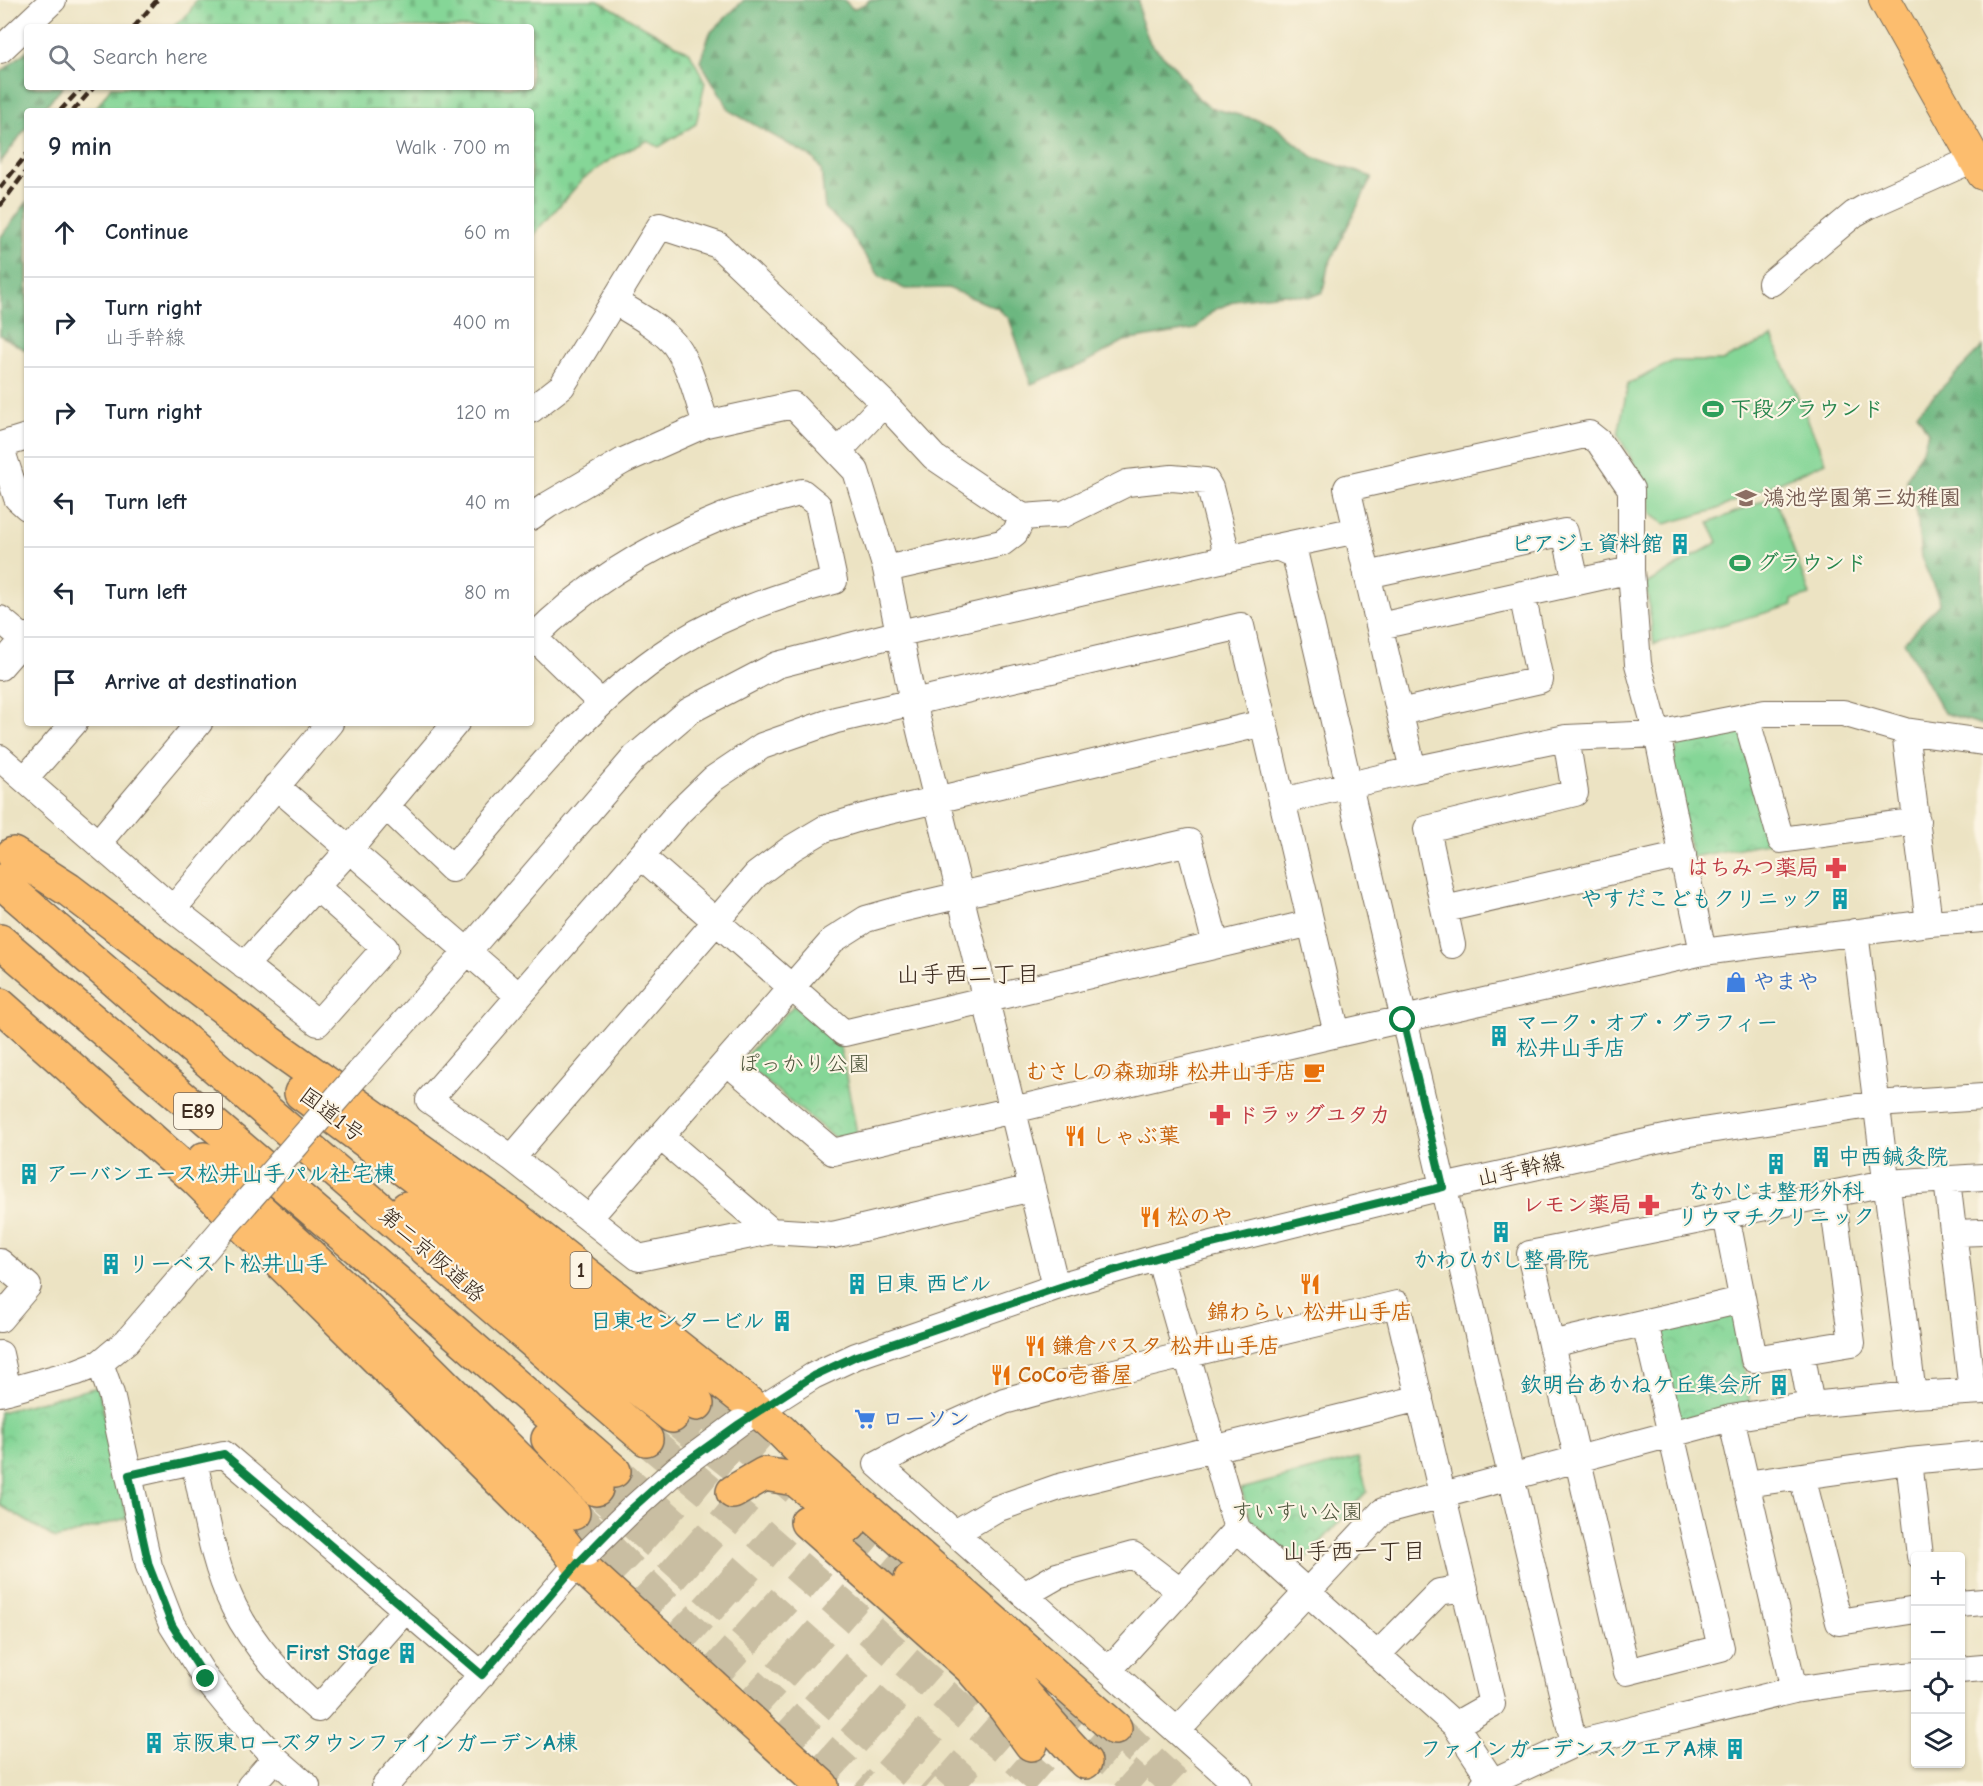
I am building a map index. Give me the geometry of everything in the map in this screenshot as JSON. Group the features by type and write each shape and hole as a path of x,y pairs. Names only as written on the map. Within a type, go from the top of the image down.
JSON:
{"highway":[{"name":"第二京阪道路","path":"4,859 239,1089 646,1439"},
{"name":"国道1号","path":"4,859 210,1025 510,1248 684,1410 471,1254 239,1089"},
{"name":"1","path":"4,859 69,890 270,1043 514,1217 748,1417 781,1431 813,1463 1115,1728"},
{"name":"第二京阪道路","path":"0,941 397,1282 605,1480"},
{"path":"0,983 232,1182 364,1305 573,1513"},
{"path":"0,1005 196,1179 563,1543 583,1558 822,1786"},
{"path":"733,1492 764,1474 795,1479 955,1618 992,1656 1056,1733 1085,1762"},
{"path":"807,1522 970,1668 1005,1708 1031,1744"}],"main road":[{"path":"1885,0 1978,166"}],"street":[{"path":"28,24 53,0"},
{"path":"0,50 24,27"},
{"path":"1771,283 1854,214 1868,206 1978,166"},
{"path":"534,408 562,386 660,226 718,245 884,403 933,457 1023,517 1064,514 1127,483 1172,478 1206,481 1210,488 1228,558"},
{"path":"614,301 650,322 674,345 686,365 706,424"},
{"path":"838,452 884,403"},
{"path":"534,515 623,461 706,424 792,405 856,471 886,569 913,702 1056,1287"},
{"path":"1413,770 1347,488 1588,434 1599,442 1631,489 1631,570 1638,664 1657,734 1703,952"},
{"path":"24,438 0,445 17,498 24,504"},
{"path":"386,806 452,869 546,761 601,703 659,656 711,625 755,605 834,581 818,505 802,492 720,518 667,541 599,581 534,635"},
{"path":"886,569 1002,543 1015,533 1023,517"},
{"path":"0,1353 4,1392 77,1372 100,1363 127,1341 635,757 688,711 777,665 900,633 1357,530"},
{"path":"1367,575 1565,532 1576,582"},
{"path":"1277,547 1295,555 1574,1744"},
{"path":"1380,626 1631,570"},
{"path":"1400,712 1540,680 1522,594"},
{"path":"0,619 24,637"},
{"path":"1032,1188 833,1235 771,1231 639,1258 512,1158 429,1100 679,812 714,779 762,746 836,720 1242,626 1337,1034"},
{"path":"534,639 601,703"},
{"path":"0,667 24,640"},
{"path":"1282,801 1413,770 1566,738 1657,734 1765,713 1843,713 1905,731 1983,742"},
{"path":"1746,717 1781,840 1917,821"},
{"path":"512,1158 756,875 792,848 824,830 863,817 1264,723"},
{"path":"25,779 71,726"},
{"path":"98,843 196,726"},
{"path":"173,909 327,726"},
{"path":"244,966 350,849 453,726"},
{"path":"1905,731 1929,923"},
{"path":"1452,945 1427,829 1575,793 1566,738"},
{"path":"0,758 173,909 318,1023 385,948 315,886"},
{"path":"276,786 519,996"},
{"path":"590,1218 833,940 866,919 1189,842 1216,945"},
{"path":"1445,909 1683,855"},
{"path":"641,856 844,1033 1311,923"},
{"path":"727,1062 833,1152 1337,1034 1703,952 1929,923 1983,919"},
{"path":"1855,932 1913,1395"},
{"name":"山手幹線","path":"385,1786 583,1558 628,1512 676,1469 748,1417 813,1376 856,1356 1056,1287 1159,1257 1443,1187 1683,1134 1876,1104 1983,1097"},
{"path":"660,1137 771,1231"},
{"path":"1645,1323 1721,1648 1628,1672 1530,1254 1886,1183 1983,1177"},
{"path":"1178,1731 1383,1510 1731,1418 1811,1405 1978,1391 1974,1330 1953,1233 1947,1180"},
{"path":"1726,1215 1754,1359 1852,1343 1832,1194"},
{"path":"1953,1233 1983,1232"},
{"path":"1159,1257 1237,1529 1455,1725 1487,1783 1574,1744 1794,1690 1851,1681 1911,1675"},
{"path":"0,1262 28,1286 0,1319"},
{"path":"1551,1344 1743,1300"},
{"path":"1239,1786 877,1464 951,1425 1004,1401 1065,1384 1397,1304 1492,1704 1455,1725"},
{"path":"1801,1351 1811,1405"},
{"path":"100,1363 111,1394 149,1566 172,1625 206,1679 228,1706 275,1758 307,1786"},
{"path":"955,1533 996,1509 1059,1487 1420,1398"},
{"path":"1731,1418 1794,1690"},
{"path":"129,1475 224,1454 482,1675"},
{"path":"1746,1484 1909,1461 1983,1454"},
{"path":"194,1461 216,1559 234,1607 265,1655 293,1688 318,1709 405,1610"},
{"path":"1909,1461 1919,1552"},
{"path":"1802,1476 1839,1622 1911,1611"},
{"path":"1109,1670 1237,1529"},
{"path":"1024,1595 1057,1576 1133,1555 1180,1591"},
{"path":"1377,1655 1439,1592 1465,1588"},
{"path":"1965,1604 1983,1602"},
{"path":"1965,1670 1983,1668"},
{"path":"250,1786 275,1758"}],"green space":[{"path":"196,0 598,0 690,53 705,82 696,124 659,147 647,141 613,158 583,179 534,235 534,108 96,108 109,90 534,90 534,24 176,24 189,13"},
{"path":"744,0 844,0 853,9 869,0 1139,0 1140,17 1150,43 1173,65 1199,99 1211,108 1271,123 1313,157 1372,177 1328,266 1323,292 1311,297 1284,294 1240,299 1214,310 1195,329 1124,341 1085,363 1031,384 1009,318 997,308 948,288 905,289 880,277 846,228 825,209 821,169 813,158 730,111 700,61 710,33"},
{"path":"24,53 24,90 60,90 44,108 24,108 24,131 0,163 0,73"},
{"path":"24,206 24,349 0,335 0,238"},
{"name":"下段グラウンド","path":"1772,337 1826,462 1715,510 1665,524 1651,514 1648,489 1618,435 1628,384 1673,361 1722,361"},
{"path":"1983,346 1983,725 1944,713 1904,642 1939,604 1921,557 1917,513 1907,486 1907,478 1924,446 1928,432 1917,413"},
{"name":"グラウンド","path":"1774,496 1810,595 1792,600 1793,605 1654,644 1646,584 1718,542 1709,523"},
{"path":"1743,727 1772,842 1692,857 1671,760 1681,741"},
{"name":"ぽっかり公園","path":"794,1005 840,1046 857,1133 835,1138 741,1061"},
{"path":"1728,1313 1736,1318 1750,1404 1678,1420 1658,1338 1665,1329"},
{"path":"98,1387 127,1518 56,1539 0,1505 0,1412"},
{"name":"すいすい公園","path":"1358,1458 1367,1491 1301,1564 1251,1521 1241,1489"}],"tunnel":[{"path":"697,1404 930,1604"},
{"path":"672,1416 734,1465"},
{"path":"646,1439 752,1527 1048,1786"},
{"path":"614,1471 969,1786"},
{"path":"596,1489 928,1786"},
{"path":"573,1513 690,1630 862,1786"},
{"path":"1051,1708 1141,1786"},
{"path":"1115,1728 1177,1786"}],"railway":[{"path":"137,24 157,0"},
{"path":"63,108 79,90"},
{"path":"76,108 91,90"},
{"path":"0,188 24,158"},
{"path":"0,206 24,174"}],"place":[{"name":"下段グラウンド","path":"1713,409"},
{"name":"鴻池学園第三幼稚園","path":"1746,498"},
{"name":"ピアジェ資料館","path":"1680,544"},
{"name":"グラウンド","path":"1740,563"},
{"name":"はちみつ薬局","path":"1836,868"},
{"name":"やすだこどもクリニック","path":"1840,899"},
{"name":"やまや","path":"1736,982"},
{"name":"マーク・オブ・グラフィー 松井山手店","path":"1499,1036"},
{"name":"むさしの森珈琲 松井山手店","path":"1314,1072"},
{"name":"ドラッグユタカ","path":"1220,1115"},
{"name":"しゃぶ葉","path":"1075,1136"},
{"name":"中西鍼灸院","path":"1821,1157"},
{"name":"なかじま整形外科 リウマチクリニック","path":"1776,1164"},
{"name":"アーバンエース松井山手パル社宅棟","path":"29,1174"},
{"name":"レモン薬局","path":"1649,1205"},
{"name":"松のや","path":"1150,1217"},
{"name":"かわひがし整骨院","path":"1501,1232"},
{"name":"リーベスト松井山手","path":"111,1264"},
{"name":"日東 西ビル","path":"857,1284"},
{"name":"錦わらい 松井山手店","path":"1310,1284"},
{"name":"日東センタービル","path":"782,1321"},
{"name":"鎌倉パスタ 松井山手店","path":"1035,1346"},
{"name":"CoCo壱番屋","path":"1001,1375"},
{"name":"欽明台あかねケ丘集会所","path":"1779,1385"},
{"name":"ローソン","path":"865,1419"},
{"name":"First Stage","path":"407,1653"},
{"name":"京阪東ローズタウンファインガーデンA棟","path":"154,1743"},
{"name":"ファインガーデンスクエアA棟","path":"1735,1749"}],"district":[{"name":"山手西二丁目","path":"968,974"},
{"name":"山手西一丁目","path":"1354,1551"}],"route":[{"path":"206,1679 172,1625 149,1566 129,1475 224,1454 482,1675 578,1563 628,1512 676,1469 757,1410 813,1376 856,1356 1056,1287 1159,1257 1443,1187 1403,1020"}]}
